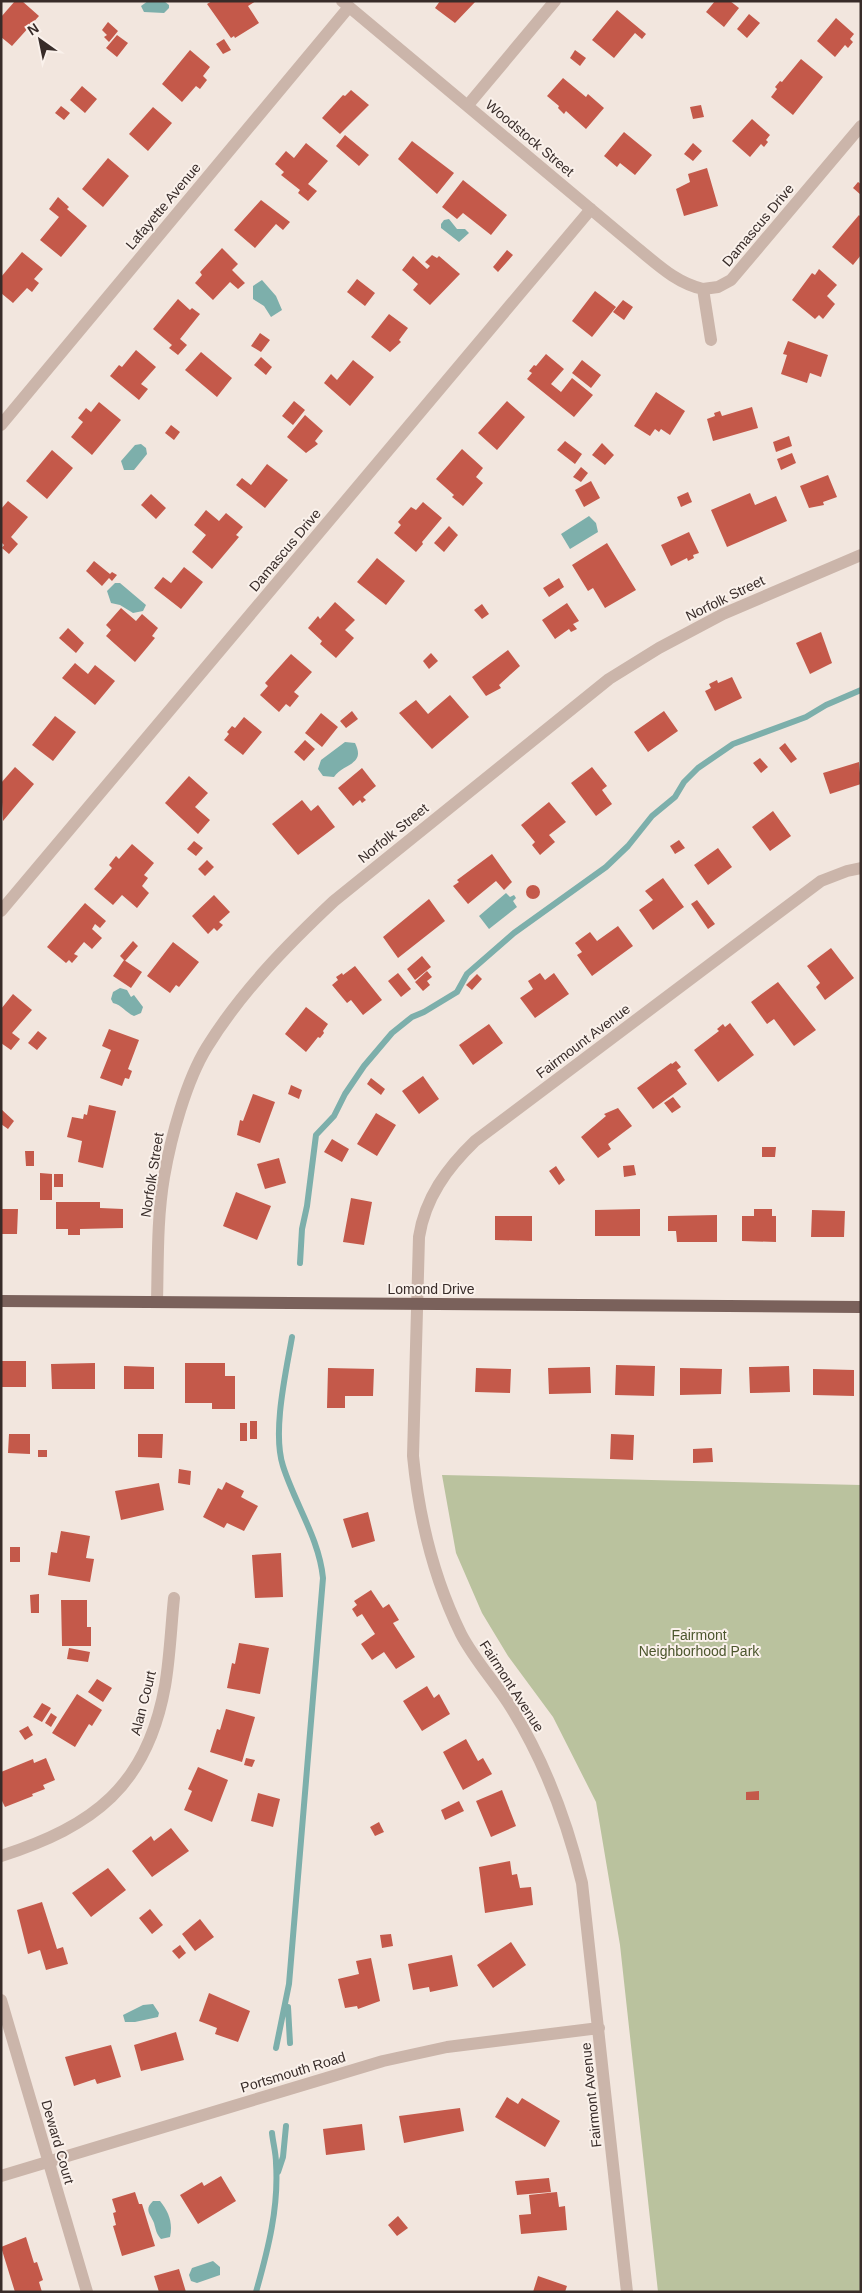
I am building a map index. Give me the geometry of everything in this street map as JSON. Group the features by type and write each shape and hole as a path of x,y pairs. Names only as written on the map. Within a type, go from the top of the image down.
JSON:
{"main road":[{"name":"Lomond Drive","path":"1,1301 861,1308"}],"street":[{"path":"468,105 555,1"},
{"name":"Woodstock Street","path":"345,4 680,282 702,289"},
{"name":"Lafayette Avenue","path":"1,425 345,4"},
{"name":"Damascus Drive","path":"702,289 718,287 731,280 861,126"},
{"name":"Damascus Drive","path":"1,911 591,209"},
{"path":"702,289 711,340"},
{"name":"Norfolk Street","path":"157,1302 158,1222 164,1177 173,1133 184,1098 206,1048 246,992 292,940 334,901 609,679 659,648 723,614 861,555"},
{"name":"Fairmount Avenue","path":"417,1304 421,1222 435,1188 469,1147 821,881 861,868"},
{"name":"Fairmont Avenue","path":"417,1304 413,1456 416,1492 427,1545 441,1588 462,1635 481,1668 511,1707 536,1750 557,1796 573,1844 582,1884 626,2292"},
{"name":"Alan Court","path":"1,1856 36,1845 83,1820 104,1805 134,1772 149,1744 157,1721 165,1684 174,1598"},
{"name":"Deward Court","path":"1,2000 87,2292"},
{"name":"Portsmouth Road","path":"1,2176 383,2060 448,2047 599,2028"}],"green space":[{"name":"Fairmont Neighborhood Park","path":"442,1475 861,1485 861,2292 658,2292 620,1945 596,1802 553,1717 508,1656 482,1613 456,1553"}],"water":[{"path":"148,1 164,1 169,5 169,8 164,13 144,12 141,6"},
{"path":"449,219 457,229 465,229 469,233 459,242 441,228 444,220"},
{"path":"262,280 276,296 282,310 271,317 264,306 253,299 253,286"},
{"path":"141,444 146,448 147,454 134,470 124,470 121,461 135,445"},
{"path":"589,516 596,523 598,532 570,549 561,534"},
{"path":"115,583 120,583 146,605 143,611 133,613 120,605 111,603 107,591"},
{"path":"345,742 355,743 358,750 356,760 338,772 334,777 323,776 318,769 321,760"},
{"path":"506,893 510,897 514,895 516,898 513,901 517,907 489,929 479,916"},
{"path":"120,988 127,990 131,997 134,995 143,1007 141,1013 134,1016 113,1003 111,999 113,992"},
{"path":"153,2004 159,2013 158,2017 125,2022 123,2015 143,2005"},
{"path":"153,2201 160,2201 166,2209 171,2222 170,2237 161,2239 157,2233 148,2209"},
{"path":"213,2261 220,2267 220,2275 197,2283 191,2281 189,2275 192,2268"}],"building":[{"path":"15,1 22,1 39,16 12,46 1,37 1,17"},
{"path":"212,1 256,1 248,6 259,23 235,38 234,36 231,38 207,4"},
{"path":"440,1 476,1 455,23 435,8"},
{"path":"715,1 730,1 739,8 724,27 706,12"},
{"path":"617,10 646,34 642,39 635,33 614,58 592,40"},
{"path":"749,14 760,23 747,38 737,29"},
{"path":"836,18 854,34 850,39 853,42 848,48 845,45 835,57 817,41"},
{"path":"108,22 118,31 109,42 104,37 107,35 102,30"},
{"path":"117,35 128,43 117,57 106,48"},
{"path":"224,39 231,50 223,54 216,44"},
{"path":"190,50 210,67 203,76 207,80 200,89 196,86 182,102 162,84"},
{"path":"575,50 586,58 580,66 570,58"},
{"path":"801,59 823,77 793,115 771,97 777,89 775,87 780,81 782,82"},
{"path":"563,78 586,97 588,94 604,108 586,129 566,111 564,114 558,108 559,106 547,96"},
{"path":"82,86 97,99 85,113 70,100"},
{"path":"351,90 369,105 340,134 322,118 343,95 345,96"},
{"path":"701,105 704,117 693,119 690,107"},
{"path":"61,106 70,113 64,120 55,113"},
{"path":"153,107 172,123 148,151 129,134"},
{"path":"752,119 770,135 764,147 761,144 750,157 732,141"},
{"path":"624,132 652,155 635,175 620,163 617,167 604,156"},
{"path":"345,135 369,155 359,166 336,146"},
{"path":"412,141 454,173 437,194 398,159"},
{"path":"306,143 328,161 308,184 317,191 308,201 298,193 300,190 281,175 284,172 275,164 286,151 294,158"},
{"path":"693,143 702,151 693,161 684,154"},
{"path":"108,158 129,176 103,207 82,189"},
{"path":"707,168 718,206 684,216 676,189 690,182 688,174"},
{"path":"463,180 507,215 491,235 463,213 457,219 442,207"},
{"path":"858,182 861,184 861,195 853,188"},
{"path":"58,197 69,207 67,209 87,226 61,257 40,240 59,217 49,209"},
{"path":"261,200 290,222 283,230 276,224 255,248 234,230"},
{"path":"859,215 861,217 861,255 853,265 832,247"},
{"path":"222,248 238,264 232,270 245,283 238,289 230,282 213,300 195,283 202,275 200,272"},
{"path":"507,250 513,255 498,272 493,267"},
{"path":"22,252 43,269 34,279 39,283 32,292 27,288 13,303 1,293 1,277"},
{"path":"432,255 437,258 439,256 460,274 430,305 413,290 418,284 402,270 413,256 427,269 430,266 425,262"},
{"path":"819,269 837,285 827,296 835,304 823,319 819,315 815,319 792,300 812,273 815,275"},
{"path":"357,279 375,293 365,306 347,292"},
{"path":"595,291 616,307 592,337 572,321"},
{"path":"178,299 190,310 192,308 200,314 180,339 187,345 178,355 169,348 172,345 153,329"},
{"path":"623,300 633,307 624,320 613,312"},
{"path":"389,314 408,328 399,340 401,342 390,352 371,337"},
{"path":"260,333 270,340 261,352 251,346"},
{"path":"788,341 828,355 821,377 810,373 807,383 781,374 787,355 783,354"},
{"path":"136,350 156,367 141,384 148,389 139,400 110,376 119,365 122,367"},
{"path":"201,352 232,378 217,397 185,370"},
{"path":"546,354 564,369 551,384 561,392 572,378 593,395 574,417 527,379 532,373 529,371"},
{"path":"261,357 272,367 266,375 254,365"},
{"path":"353,360 374,377 350,406 324,383 331,374 337,380"},
{"path":"582,360 601,375 591,388 572,373"},
{"path":"656,392 685,411 670,435 661,429 659,432 655,429 650,436 634,426"},
{"path":"294,401 305,410 293,425 282,416"},
{"path":"507,401 525,417 497,450 478,433"},
{"path":"99,402 121,420 92,455 71,437 83,422 78,418 86,408 91,412"},
{"path":"752,407 758,428 713,441 707,419 715,416 714,413 720,411 722,416"},
{"path":"305,415 323,431 315,441 318,444 306,453 287,437"},
{"path":"171,425 180,432 174,440 165,433"},
{"path":"789,436 792,446 776,452 773,442"},
{"path":"565,441 582,454 575,464 557,450"},
{"path":"602,443 614,455 605,465 592,455"},
{"path":"462,449 483,468 476,477 483,483 463,506 436,479"},
{"path":"52,450 73,468 47,499 26,481"},
{"path":"792,453 796,463 781,470 777,459"},
{"path":"267,464 288,480 265,508 236,485 242,478 251,485"},
{"path":"581,467 588,473 581,482 573,477"},
{"path":"828,475 837,497 823,502 824,505 809,508 800,486"},
{"path":"591,481 600,498 584,507 575,490"},
{"path":"688,492 692,502 681,507 677,497"},
{"path":"750,493 755,505 776,496 787,521 727,547 711,510"},
{"path":"151,494 166,508 156,519 141,505"},
{"path":"8,501 28,517 11,537 18,544 9,554 2,548 4,545 1,542 1,509"},
{"path":"423,502 442,518 416,552 394,533 401,525 398,522 411,507 416,510"},
{"path":"206,510 219,521 226,513 243,527 236,535 239,537 212,569 192,552 206,535 194,525"},
{"path":"449,526 458,535 444,552 434,543"},
{"path":"689,532 699,553 693,555 694,558 688,561 687,558 671,566 661,545"},
{"path":"607,543 636,590 605,608 593,588 588,591 572,565"},
{"path":"377,558 405,581 386,605 357,582"},
{"path":"94,561 110,574 112,572 117,575 112,581 109,578 102,586 86,571"},
{"path":"184,567 203,582 181,609 154,588 163,577 171,583"},
{"path":"559,578 564,587 549,597 543,588"},
{"path":"335,602 355,620 345,630 354,638 336,658 320,644 322,641 308,628 318,616 320,619"},
{"path":"567,603 579,621 573,624 577,629 571,632 569,629 555,639 542,620"},
{"path":"482,604 489,614 482,619 474,610"},
{"path":"121,608 136,621 142,614 158,628 152,636 155,638 135,662 106,636 111,630 106,625"},
{"path":"68,628 84,643 76,653 59,638"},
{"path":"821,632 832,663 810,674 796,643"},
{"path":"508,650 520,666 499,685 501,688 486,696 472,677"},
{"path":"431,653 438,661 429,669 423,661"},
{"path":"291,654 312,672 294,692 299,696 290,707 286,704 279,712 260,695 268,686 265,683"},
{"path":"75,663 88,674 95,665 115,681 95,705 62,678"},
{"path":"732,677 742,698 715,711 705,691 711,688 709,684 717,680 718,683"},
{"path":"450,695 469,717 432,749 399,713 416,700 428,714"},
{"path":"352,711 358,719 346,728 340,721"},
{"path":"664,711 678,731 648,752 634,732"},
{"path":"321,713 338,727 322,747 305,733"},
{"path":"55,716 76,732 53,761 32,745"},
{"path":"244,717 262,732 243,755 224,740 232,726 235,728"},
{"path":"305,740 315,749 304,761 294,752"},
{"path":"785,743 797,759 791,763 779,748"},
{"path":"760,758 768,767 761,773 753,763"},
{"path":"859,762 861,784 830,794 823,773"},
{"path":"15,767 34,784 3,821 1,783"},
{"path":"592,767 607,786 602,790 612,804 596,816 571,783"},
{"path":"362,768 376,786 363,797 366,800 362,803 360,800 353,806 338,788"},
{"path":"189,776 208,793 195,807 210,820 198,834 165,803"},
{"path":"302,800 311,811 318,805 335,827 298,855 272,824"},
{"path":"549,802 566,822 549,835 555,842 540,855 532,845 535,842 521,825"},
{"path":"773,811 791,836 770,851 752,827"},
{"path":"679,840 685,848 675,854 670,846"},
{"path":"194,841 203,848 196,856 187,849"},
{"path":"132,844 154,863 144,875 148,878 142,886 149,893 137,908 122,895 113,905 94,889 112,868 109,865 116,856 119,859"},
{"path":"718,848 732,867 708,885 694,865"},
{"path":"492,854 512,882 504,890 496,881 468,904 453,886 459,882 457,880"},
{"path":"207,860 214,867 205,876 198,869"},
{"path":"663,878 684,907 653,930 639,910 653,900 645,891"},
{"path":"533,885 538,887 540,892 538,897 533,899 528,897 526,892 528,887"},
{"path":"214,895 230,912 219,922 223,925 217,931 214,928 208,934 192,916"},
{"path":"429,899 445,921 398,958 383,937"},
{"path":"697,900 715,924 708,929 691,904"},
{"path":"85,903 106,921 100,928 95,924 92,929 102,938 92,949 84,942 74,954 78,956 72,963 69,960 66,963 47,947"},
{"path":"618,926 633,946 592,976 577,955 582,952 575,943 590,932 597,941"},
{"path":"133,941 138,946 125,961 120,956"},
{"path":"173,942 199,962 179,987 176,985 170,993 147,976"},
{"path":"831,948 854,978 825,1000 816,987 820,983 807,966"},
{"path":"422,956 431,967 415,980 407,969"},
{"path":"124,960 142,972 131,988 113,976"},
{"path":"355,966 382,1000 363,1015 351,1000 347,1003 332,985 338,980 336,977 342,973 343,975"},
{"path":"427,971 432,977 427,981 430,985 423,991 415,982"},
{"path":"398,973 411,989 401,997 388,981"},
{"path":"540,973 545,980 554,973 569,994 535,1018 520,998 533,989 528,981"},
{"path":"477,974 482,979 472,990 466,985"},
{"path":"778,982 816,1030 794,1046 774,1019 767,1024 751,1002"},
{"path":"13,994 32,1010 12,1033 20,1039 11,1050 1,1043 1,1009"},
{"path":"306,1007 328,1024 323,1031 324,1033 320,1038 318,1037 306,1052 285,1034"},
{"path":"730,1023 754,1055 718,1082 694,1050 719,1031 717,1029 723,1024 725,1027"},
{"path":"489,1024 503,1043 473,1065 459,1045"},
{"path":"109,1029 139,1040 128,1069 132,1071 129,1079 125,1078 122,1086 100,1078 111,1050 102,1046"},
{"path":"38,1031 47,1038 37,1050 28,1043"},
{"path":"676,1061 681,1067 677,1070 687,1084 653,1109 637,1088"},
{"path":"423,1076 439,1099 419,1114 402,1091"},
{"path":"371,1078 385,1089 381,1095 367,1084"},
{"path":"291,1085 302,1090 299,1099 288,1094"},
{"path":"253,1094 275,1102 260,1143 237,1135 240,1120 243,1121"},
{"path":"673,1097 681,1107 672,1113 664,1103"},
{"path":"89,1105 116,1111 103,1168 78,1162 82,1141 67,1137 72,1117 83,1119 84,1114 87,1115"},
{"path":"618,1108 632,1126 608,1144 611,1149 598,1158 581,1137 606,1116 604,1114"},
{"path":"1,1109 14,1121 8,1129 1,1124"},
{"path":"376,1113 396,1125 377,1156 357,1144"},
{"path":"332,1139 349,1149 342,1162 324,1152"},
{"path":"762,1147 776,1147 775,1157 762,1157"},
{"path":"25,1151 34,1151 34,1166 26,1166"},
{"path":"279,1158 286,1183 265,1189 257,1164"},
{"path":"634,1165 636,1175 624,1177 623,1166"},
{"path":"556,1166 565,1180 559,1185 549,1171"},
{"path":"40,1173 52,1174 52,1200 40,1200"},
{"path":"54,1174 63,1174 63,1187 54,1187"},
{"path":"236,1192 271,1206 257,1240 223,1226"},
{"path":"351,1198 372,1202 364,1245 343,1242"},
{"path":"56,1202 100,1202 100,1208 123,1209 123,1228 80,1229 80,1235 68,1235 68,1229 56,1229"},
{"path":"1,1209 18,1209 17,1234 1,1234"},
{"path":"640,1209 640,1236 595,1236 595,1210"},
{"path":"754,1209 772,1209 772,1216 776,1216 776,1242 742,1241 742,1216 754,1216"},
{"path":"812,1210 845,1211 844,1237 811,1237"},
{"path":"717,1215 717,1242 677,1242 676,1231 668,1231 668,1216"},
{"path":"495,1216 532,1216 532,1241 495,1240"},
{"path":"1,1361 26,1361 26,1387 1,1387"},
{"path":"95,1363 95,1389 52,1389 51,1364"},
{"path":"185,1363 225,1363 225,1376 235,1376 235,1409 212,1409 212,1403 185,1403"},
{"path":"616,1365 655,1366 654,1396 615,1395"},
{"path":"124,1366 154,1367 154,1389 124,1389"},
{"path":"789,1366 790,1392 750,1393 749,1367"},
{"path":"590,1367 591,1393 549,1394 548,1368"},
{"path":"328,1368 374,1369 373,1396 345,1396 345,1408 327,1408"},
{"path":"476,1368 511,1369 510,1393 475,1392"},
{"path":"680,1368 722,1369 721,1394 680,1395"},
{"path":"813,1369 854,1370 854,1396 813,1395"},
{"path":"250,1421 257,1421 257,1439 250,1439"},
{"path":"240,1423 247,1423 247,1441 240,1441"},
{"path":"9,1434 30,1434 30,1454 8,1453"},
{"path":"138,1434 163,1434 162,1458 138,1457"},
{"path":"611,1434 634,1435 633,1460 610,1459"},
{"path":"712,1448 713,1462 693,1463 693,1449"},
{"path":"38,1450 47,1450 47,1457 38,1457"},
{"path":"179,1469 191,1471 190,1485 178,1483"},
{"path":"226,1482 244,1491 241,1497 258,1506 244,1531 227,1523 224,1528 203,1517 218,1488 222,1490"},
{"path":"159,1483 164,1510 121,1520 115,1491"},
{"path":"368,1512 375,1541 352,1548 343,1519"},
{"path":"61,1531 90,1536 86,1558 94,1559 90,1582 48,1575 51,1552 57,1553"},
{"path":"10,1547 20,1547 20,1562 10,1562"},
{"path":"281,1553 283,1597 255,1598 252,1555"},
{"path":"371,1590 383,1608 389,1604 399,1620 393,1623 415,1657 396,1669 384,1652 372,1660 361,1644 375,1634 362,1614 357,1617 352,1609 357,1605 354,1601"},
{"path":"39,1594 39,1613 31,1613 30,1595"},
{"path":"61,1600 87,1600 87,1627 91,1627 91,1646 62,1646"},
{"path":"239,1643 269,1648 260,1694 227,1688 232,1663 235,1664"},
{"path":"69,1648 90,1652 88,1662 67,1659"},
{"path":"97,1679 112,1688 103,1702 88,1692"},
{"path":"427,1686 434,1698 439,1694 450,1714 422,1731 403,1701"},
{"path":"77,1694 102,1710 92,1726 89,1724 75,1747 52,1733"},
{"path":"42,1703 51,1708 42,1722 33,1717"},
{"path":"226,1709 255,1717 242,1762 210,1752 217,1729 220,1730"},
{"path":"51,1713 57,1717 51,1727 45,1723"},
{"path":"28,1726 33,1735 25,1740 19,1731"},
{"path":"466,1739 478,1761 483,1758 492,1774 463,1790 443,1752"},
{"path":"46,1758 55,1780 43,1785 45,1789 32,1794 33,1796 5,1807 1,1799 1,1772 33,1759 34,1763"},
{"path":"246,1758 255,1760 252,1767 244,1765"},
{"path":"198,1767 228,1780 212,1822 184,1810 192,1791 188,1789"},
{"path":"502,1790 516,1826 491,1837 476,1801"},
{"path":"759,1791 759,1800 746,1800 746,1792"},
{"path":"258,1793 280,1799 273,1827 251,1821"},
{"path":"459,1801 464,1811 445,1820 441,1810"},
{"path":"379,1822 384,1832 375,1836 370,1827"},
{"path":"171,1828 189,1851 152,1877 132,1851 151,1836 154,1841"},
{"path":"510,1861 512,1875 517,1874 520,1888 531,1887 533,1905 485,1913 479,1867"},
{"path":"108,1868 126,1890 91,1917 72,1893"},
{"path":"42,1902 57,1949 63,1947 68,1964 46,1970 40,1950 28,1954 17,1910"},
{"path":"150,1909 163,1925 152,1934 139,1918"},
{"path":"200,1919 214,1937 195,1951 182,1934"},
{"path":"391,1934 393,1946 382,1948 380,1935"},
{"path":"511,1942 526,1965 493,1988 477,1965"},
{"path":"180,1945 186,1953 179,1959 172,1951"},
{"path":"452,1955 458,1986 430,1992 429,1987 413,1990 408,1964"},
{"path":"371,1958 380,2001 358,2009 357,2006 345,2008 338,1979 359,1974 356,1961"},
{"path":"209,1993 250,2011 238,2042 215,2034 217,2028 199,2021"},
{"path":"176,2032 184,2060 141,2071 134,2045"},
{"path":"111,2045 121,2077 97,2084 95,2079 74,2086 65,2057"},
{"path":"507,2097 518,2104 522,2098 560,2121 545,2147 495,2117"},
{"path":"460,2108 464,2131 404,2143 399,2116"},
{"path":"362,2124 365,2150 326,2155 323,2129"},
{"path":"221,2176 236,2201 198,2224 180,2195 202,2182 204,2186"},
{"path":"549,2178 551,2192 517,2195 515,2181"},
{"path":"135,2192 139,2204 142,2204 155,2246 122,2256 113,2226 116,2225 113,2213 116,2212 112,2199"},
{"path":"557,2192 559,2207 565,2206 567,2230 521,2234 519,2215 531,2214 529,2195"},
{"path":"398,2216 408,2228 397,2236 388,2225"},
{"path":"26,2237 34,2263 37,2262 43,2280 39,2282 42,2292 15,2292 1,2247"},
{"path":"179,2269 186,2292 159,2292 154,2276"},
{"path":"538,2276 567,2286 565,2292 533,2292"}],"waterway":[{"path":"300,1263 302,1229 307,1206 316,1135 334,1116 345,1094 364,1066 392,1033 412,1017 457,992 467,974 514,933 606,867 628,846 652,816 675,797 684,782 698,768 733,744 806,717 826,705 861,690"},
{"path":"276,2048 289,1984 323,1578 317,1549 288,1480 280,1452 279,1419 292,1337"},
{"path":"288,2007 290,2043"},
{"path":"278,2172 283,2157 286,2126"},
{"path":"256,2292 268,2244 276,2196 276,2159 272,2133"}]}
